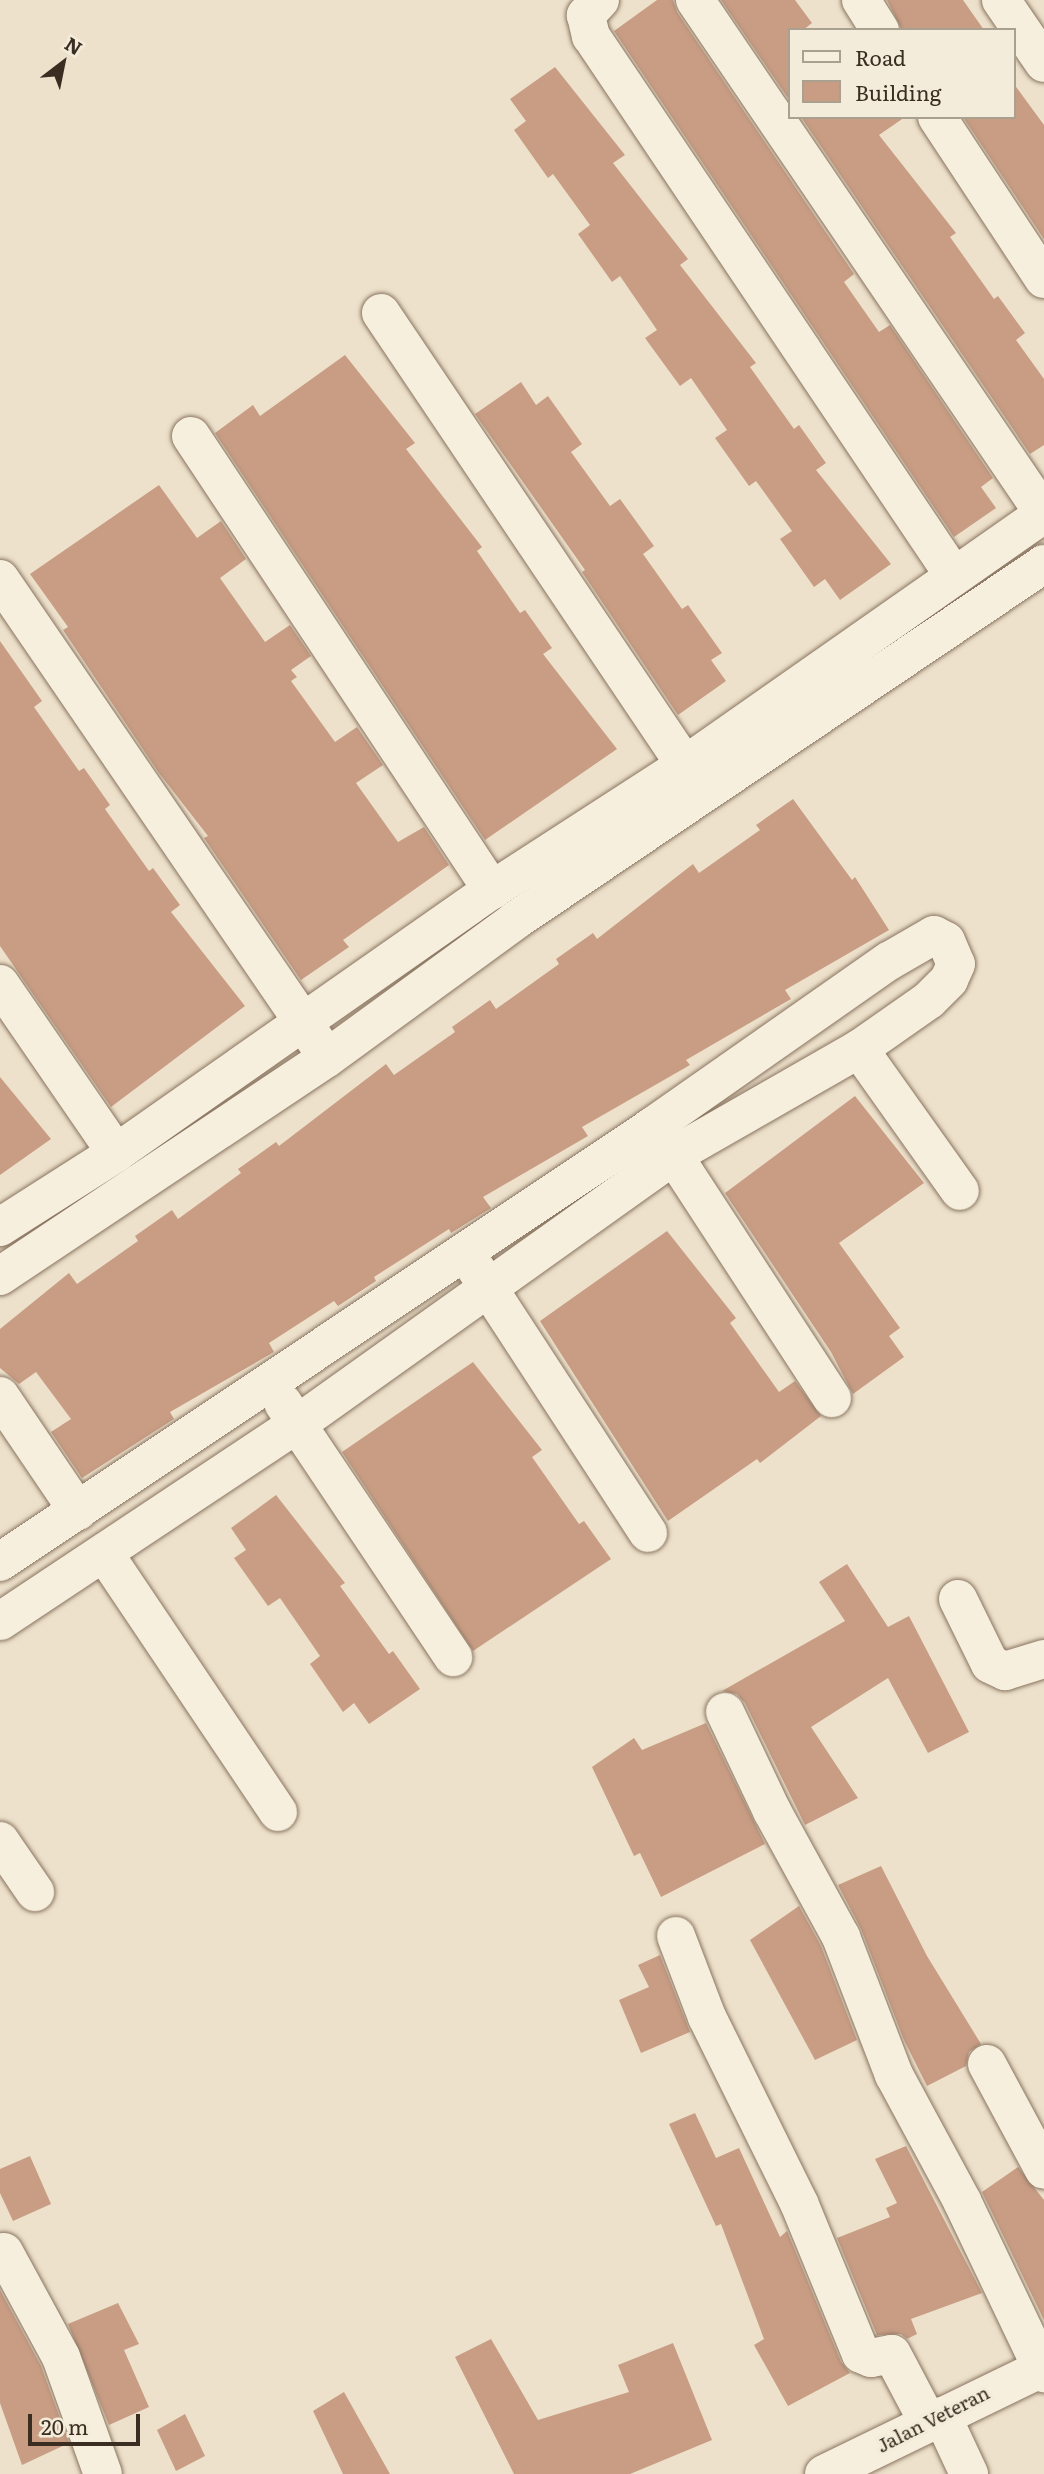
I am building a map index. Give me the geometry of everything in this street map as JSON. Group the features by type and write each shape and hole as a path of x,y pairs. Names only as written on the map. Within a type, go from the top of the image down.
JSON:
{"street":[{"path":"600,0 586,15 591,36 954,576"},
{"path":"0,1227 116,1153 492,890 685,765 1044,514 695,0"},
{"path":"861,0 879,28"},
{"path":"1001,0 1044,63"},
{"path":"938,119 1044,279"},
{"path":"381,313 685,765"},
{"path":"191,436 492,890"},
{"path":"0,1276 327,1058 516,920 1044,564"},
{"path":"0,579 327,1058"},
{"path":"0,1562 271,1384 463,1250 665,1140 859,1049 929,1000 949,981 956,964 946,941 934,935 889,961 665,1140 489,1289 297,1424 0,1621"},
{"path":"0,984 116,1153"},
{"path":"859,1049 960,1191"},
{"path":"665,1140 832,1398"},
{"path":"463,1250 648,1533"},
{"path":"271,1384 453,1657"},
{"path":"0,1396 78,1511"},
{"path":"104,1553 278,1812"},
{"path":"958,1599 990,1664 1005,1671 1044,1659"},
{"path":"725,1712 772,1811 841,1937 894,2075 962,2201 1043,2370"},
{"path":"0,1842 35,1892"},
{"path":"677,1936 707,2017 799,2203 861,2354 872,2358 892,2354 969,2474"},
{"path":"987,2064 1044,2170"},
{"path":"4,2252 61,2357 103,2474"},
{"name":"Jalan Veteran","path":"824,2474 1043,2370"}],"building":[{"path":"657,0 673,0 677,12 854,274 844,282 879,332 890,325 993,478 981,487 996,508 954,537 614,31"},
{"path":"721,0 795,0 812,23 806,28 788,28 788,98"},
{"path":"887,0 963,0 983,28 901,28"},
{"path":"555,67 625,155 613,163 688,259 680,265 756,363 750,367 794,429 799,425 826,463 816,470 891,564 840,600 825,579 814,587 780,539 792,531 756,481 749,486 715,438 727,430 691,378 680,386 645,338 657,330 620,276 612,282 578,234 590,225 553,174 548,178 514,130 526,121 510,99"},
{"path":"1016,87 1044,125 1044,239 964,119 1016,119"},
{"path":"802,119 902,119 879,135 956,233 950,237 994,299 998,296 1025,333 1016,340 1044,379 1044,445 1030,454"},
{"path":"345,355 415,443 406,449 482,547 477,551 520,613 525,610 552,648 543,654 617,749 485,840 215,433 253,405 260,416"},
{"path":"521,382 536,405 548,396 582,444 571,452 610,506 620,499 654,546 643,554 682,609 688,605 722,653 711,660 726,681 678,715 582,572 585,570 475,414"},
{"path":"159,485 197,538 221,521 246,559 220,578 265,642 290,625 311,656 291,670 297,677 291,681 335,742 357,727 383,765 356,783 398,842 424,827 449,865 343,940 349,947 301,980 204,838 208,836 159,773 63,630 68,627 30,574"},
{"path":"0,641 42,701 34,707 79,771 84,768 110,805 105,809 149,871 153,868 180,905 171,912 245,1006 111,1107 0,946"},
{"path":"793,799 852,880 855,877 889,930 785,990 791,999 686,1060 690,1065 582,1127 588,1136 483,1197 491,1208 451,1233 449,1229 374,1277 376,1281 338,1306 334,1301 269,1343 274,1352 170,1412 174,1419 82,1478 51,1432 71,1419 36,1372 19,1384 0,1368 0,1329 69,1273 77,1284 138,1241 135,1236 172,1210 178,1219 241,1173 238,1169 276,1142 279,1146 386,1064 394,1075 455,1032 452,1027 490,1000 496,1009 559,964 556,959 593,933 597,939 693,864 699,873 760,830 756,825"},
{"path":"0,1077 51,1139 0,1175"},
{"path":"855,1096 924,1183 839,1243 900,1328 889,1336 904,1357 853,1394 831,1352 725,1193"},
{"path":"667,1231 736,1318 730,1323 779,1392 795,1381 821,1416 760,1463 757,1459 668,1521 540,1321"},
{"path":"473,1362 542,1450 532,1457 579,1524 584,1521 611,1559 473,1651 342,1452"},
{"path":"276,1495 345,1583 340,1586 389,1654 393,1651 420,1689 369,1724 354,1703 343,1712 310,1664 320,1656 280,1598 268,1606 234,1558 246,1550 231,1528"},
{"path":"847,1564 888,1627 909,1616 969,1732 928,1753 888,1678 811,1727 858,1798 805,1825 745,1703 737,1694 722,1691 845,1621 819,1582"},
{"path":"706,1723 765,1844 661,1897 640,1853 634,1856 592,1767 634,1738 642,1750"},
{"path":"881,1866 927,1956 981,2044 969,2052 966,2066 927,2086 904,2040 861,1929 838,1885"},
{"path":"799,1906 821,1946 857,2040 815,2060 750,1940"},
{"path":"660,1955 690,2032 641,2053 619,2000 649,1987 638,1965"},
{"path":"695,2113 716,2158 739,2148 780,2237 787,2231 841,2362 850,2373 788,2406 754,2345 764,2339 721,2224 716,2226 669,2124"},
{"path":"906,2146 982,2293 911,2319 917,2334 907,2339 901,2334 877,2335 837,2238 890,2217 886,2208 897,2203 875,2159"},
{"path":"30,2156 51,2204 13,2221 0,2193 0,2169"},
{"path":"1018,2167 1044,2200 1044,2320 982,2192"},
{"path":"0,2290 41,2366 69,2443 22,2465 0,2403"},
{"path":"118,2303 139,2344 124,2350 149,2407 109,2425 68,2324"},
{"path":"491,2339 538,2420 629,2392 618,2365 673,2343 712,2440 630,2474 514,2474 455,2357"},
{"path":"344,2392 390,2474 343,2474 313,2411"},
{"path":"185,2414 205,2456 176,2471 157,2430"}]}
